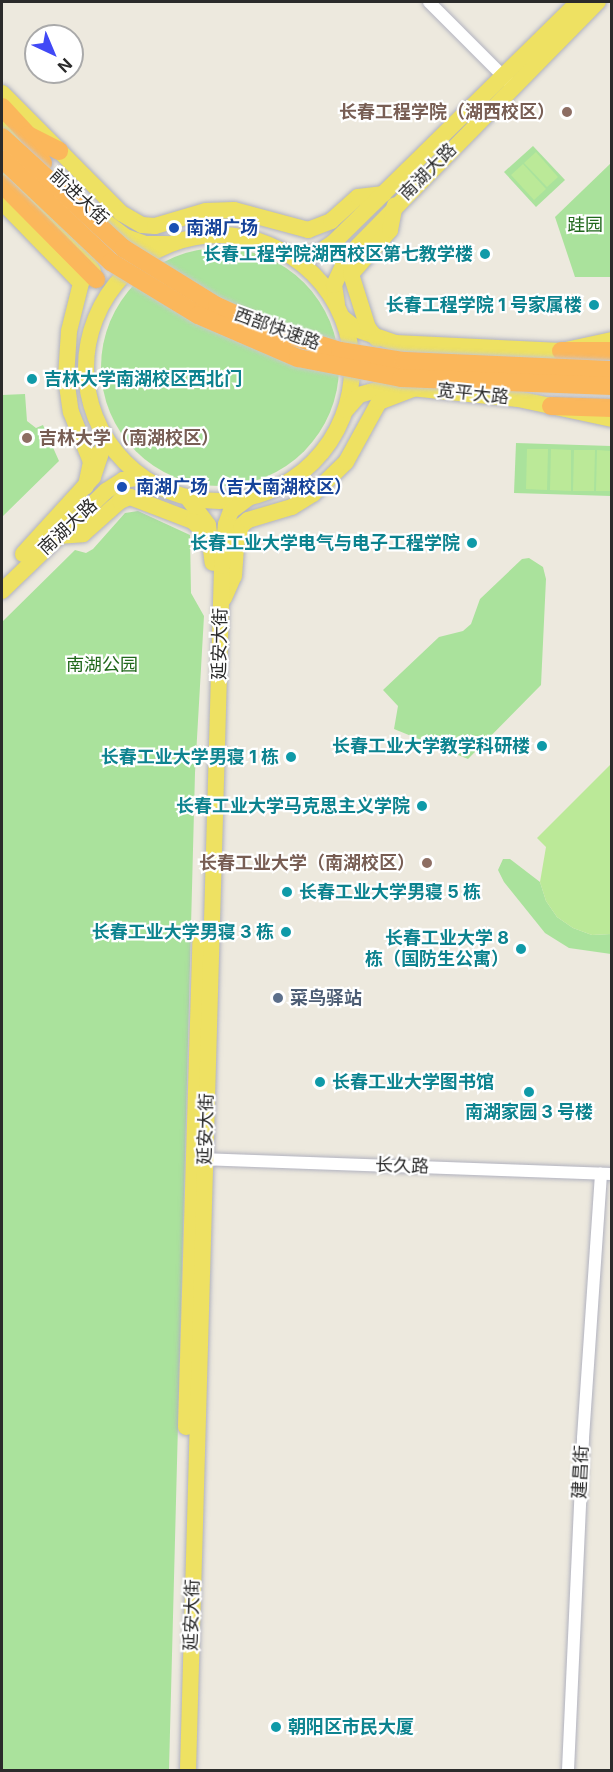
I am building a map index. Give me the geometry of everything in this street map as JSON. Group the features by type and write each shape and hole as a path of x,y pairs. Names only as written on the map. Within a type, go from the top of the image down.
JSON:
{"highway":[{"path":"2,107 28,135 43,163"},
{"path":"28,135 59,151"},
{"name":"西部快速路","path":"2,137 123,248 217,306 266,328 340,351 404,361 612,370"},
{"name":"西部快速路","path":"2,159 120,268 198,315 298,358 401,378 612,386"},
{"path":"2,184 96,279"},
{"path":"561,351 612,351"},
{"path":"551,406 612,408"}],"main road":[{"name":"南湖大路","path":"290,255 318,253 390,199 508,81 578,2"},
{"name":"南湖大路","path":"508,81 598,2"},
{"name":"前进大街","path":"2,93 126,217 175,242"},
{"name":"前进大街","path":"2,124 110,226 145,244 175,242"},
{"name":"前进大街","path":"2,170 78,246 96,279 99,311"},
{"path":"126,217 155,226 206,211 234,210 308,230 331,221 358,196 390,199 390,230 351,274 368,328 378,339"},
{"name":"南湖大路","path":"340,311 334,285 339,269 390,199"},
{"path":"2,202 74,276 82,292 69,331 66,378 71,412 91,462 86,486"},
{"path":"340,311 352,365 344,413 332,438 304,470 281,485 248,498 214,501 187,497 142,477 106,438 91,407 86,379 88,344 99,311 122,276 175,242 237,236 290,255 312,272 340,311 378,339 405,344 561,351 612,340"},
{"name":"宽平大路","path":"344,413 359,394 375,388 415,388 551,406 612,419"},
{"path":"221,604 234,576 236,544 242,526 248,520 292,507 313,494 346,462 379,402 415,388"},
{"name":"南湖大路","path":"2,576 86,486 101,458 106,438"},
{"name":"南湖大路","path":"2,591 106,491 123,480 142,477"},
{"path":"57,536 83,534 120,501 130,497 193,521 213,545"},
{"name":"延安大街","path":"187,497 208,525 213,545 188,1770"},
{"name":"延安大街","path":"178,1770 221,604 226,524 231,511 248,498"}],"street":[{"path":"429,2 508,81"},
{"name":"长久路","path":"199,1159 606,1174"},
{"name":"建昌街","path":"568,1770 586,1383 606,1174"}],"green space":[{"path":"533,146 565,180 536,207 504,172"},
{"path":"536,152 558,177 547,187 524,163"},
{"name":"跬园","path":"611,163 611,277 575,277 555,217"},
{"path":"523,164 546,189 534,200 511,175"},
{"name":"南湖广场","path":"220,248 265,257 286,268 304,283 319,301 330,322 339,367 330,412 319,433 304,451 286,466 265,477 220,486 175,477 154,466 136,451 121,433 110,412 101,367 110,322 121,301 136,283 154,268 175,257"},
{"path":"25,394 27,421 36,428 43,425 59,461 2,517 2,395"},
{"path":"516,443 611,446 611,496 514,493"},
{"path":"527,449 548,449 547,490 526,489"},
{"path":"551,449 571,450 571,491 550,490"},
{"path":"574,450 595,450 594,491 573,491"},
{"path":"597,450 611,451 611,491 596,491"},
{"name":"南湖公园","path":"138,511 190,535 191,593 204,616 195,773 169,1770 2,1770 2,622 75,550 86,553 93,549 125,513"},
{"path":"529,558 543,567 546,579 541,685 468,759 394,729 398,706 383,690 439,637 463,631 471,624 480,599 522,559"},
{"path":"611,764 611,934 592,935 573,928 557,917 546,901 540,882 546,847 537,838"},
{"path":"503,859 510,859 540,882 546,901 557,917 573,928 592,935 611,934 611,954 569,948 545,933 504,882 498,870"}],"place":[{"name":"长春工程学院（湖西校区）","path":"567,112"},
{"name":"南湖广场","path":"174,228"},
{"name":"长春工程学院湖西校区第七教学楼","path":"485,254"},
{"name":"长春工程学院 1 号家属楼","path":"594,305"},
{"name":"吉林大学南湖校区西北门","path":"32,379"},
{"name":"吉林大学（南湖校区）","path":"27,438"},
{"name":"南湖广场（吉大南湖校区）","path":"122,487"},
{"name":"长春工业大学电气与电子工程学院","path":"472,543"},
{"name":"长春工业大学教学科研楼","path":"542,746"},
{"name":"长春工业大学男寝 1 栋","path":"291,757"},
{"name":"长春工业大学马克思主义学院","path":"422,806"},
{"name":"长春工业大学（南湖校区）","path":"427,863"},
{"name":"长春工业大学男寝 5 栋","path":"287,892"},
{"name":"长春工业大学男寝 3 栋","path":"286,932"},
{"name":"长春工业大学 8 栋（国防生公寓）","path":"521,949"},
{"name":"菜鸟驿站","path":"278,998"},
{"name":"长春工业大学图书馆","path":"320,1082"},
{"name":"南湖家园 3 号楼","path":"529,1092"},
{"name":"朝阳区市民大厦","path":"276,1727"}]}
